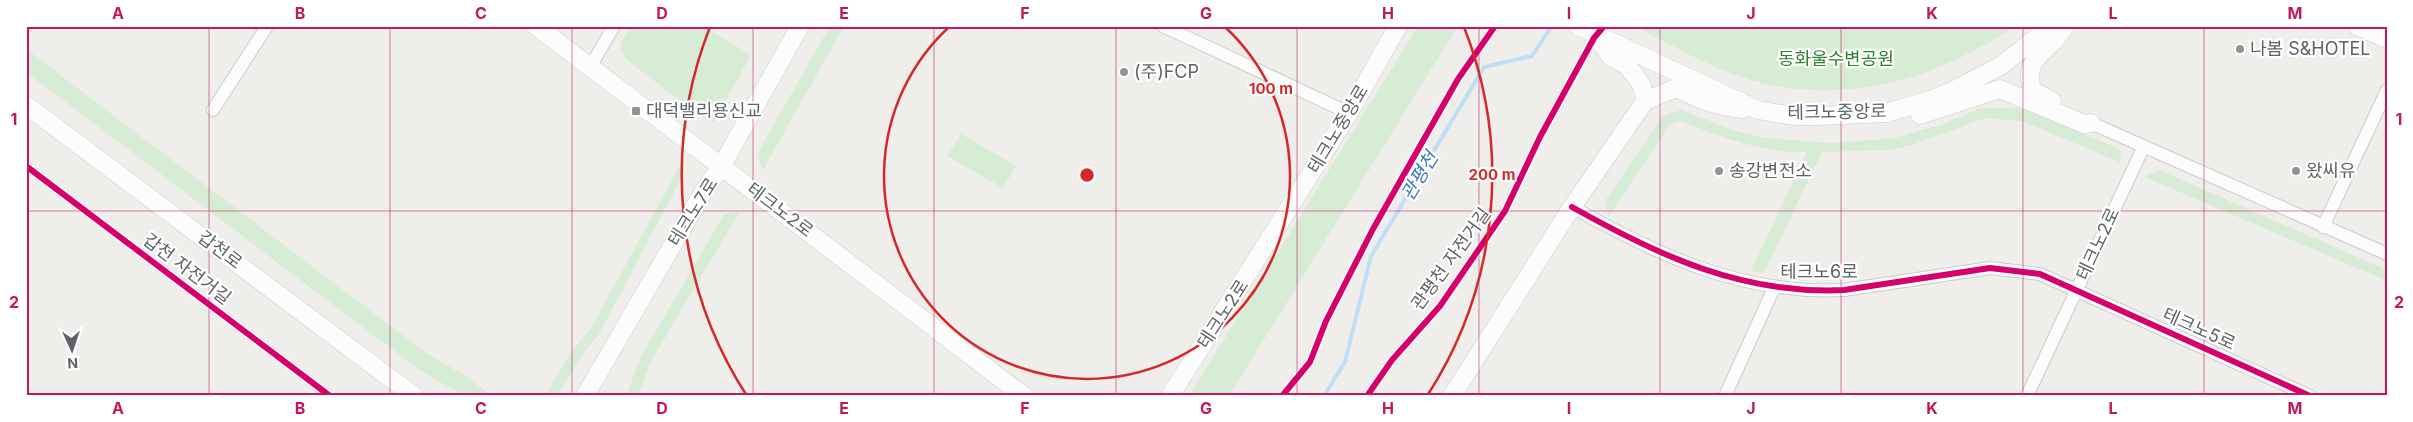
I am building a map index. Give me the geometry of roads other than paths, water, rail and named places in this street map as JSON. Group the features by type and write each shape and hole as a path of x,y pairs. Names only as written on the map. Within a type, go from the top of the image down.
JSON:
{"main road":[{"name":"테크노2로","path":"536,26 1016,393"},
{"name":"테크노7로","path":"585,396 705,189 721,166 800,26"},
{"name":"테크노중앙로","path":"1275,232 1349,113 1398,26"},
{"name":"테크노중앙로","path":"1585,29 1758,110 1793,116 1886,113 1930,100 1980,77 2002,64 2051,26"},
{"path":"2065,26 2036,59 2029,75 2029,82 2033,91 2083,114 2091,123"},
{"path":"2357,26 2387,38"},
{"path":"1585,29 1611,57 1626,65 1634,74 1642,86 1645,101"},
{"path":"1452,396 1572,207 1645,101 1676,88 1697,98 1725,107 1758,110"},
{"path":"1886,113 1913,118 2000,89 2084,124 2091,123"},
{"name":"갑천로","path":"26,105 414,396"},
{"name":"테크노2로","path":"1170,396 1275,232"}],"street":[{"path":"213,110 267,26"},
{"path":"590,67 614,26"},
{"path":"1163,26 1349,113"},
{"path":"2323,227 2387,90"},
{"path":"2091,123 2143,148 2387,254"},
{"name":"테크노2로","path":"2027,396 2143,148"},
{"name":"테크노6로","path":"1572,207 1642,245 1679,261 1725,277 1774,288 1844,290 1990,268 2040,274 2076,290"},
{"path":"1725,396 1774,288"},
{"name":"테크노5로","path":"2076,290 2310,396"}],"waterway":[{"name":"관평천","path":"1324,396 1345,362 1371,256 1484,67 1532,56 1552,26"}],"place":[{"name":"나봄 S&HOTEL","path":"2240,49"},
{"name":"(주)FCP","path":"1124,72"},
{"name":"대덕밸리용신교","path":"636,111"},
{"name":"송강변전소","path":"1719,171"},
{"name":"왔씨유","path":"2296,171"}],"park label":[{"name":"동화울수변공원","path":"1836,59"}]}
